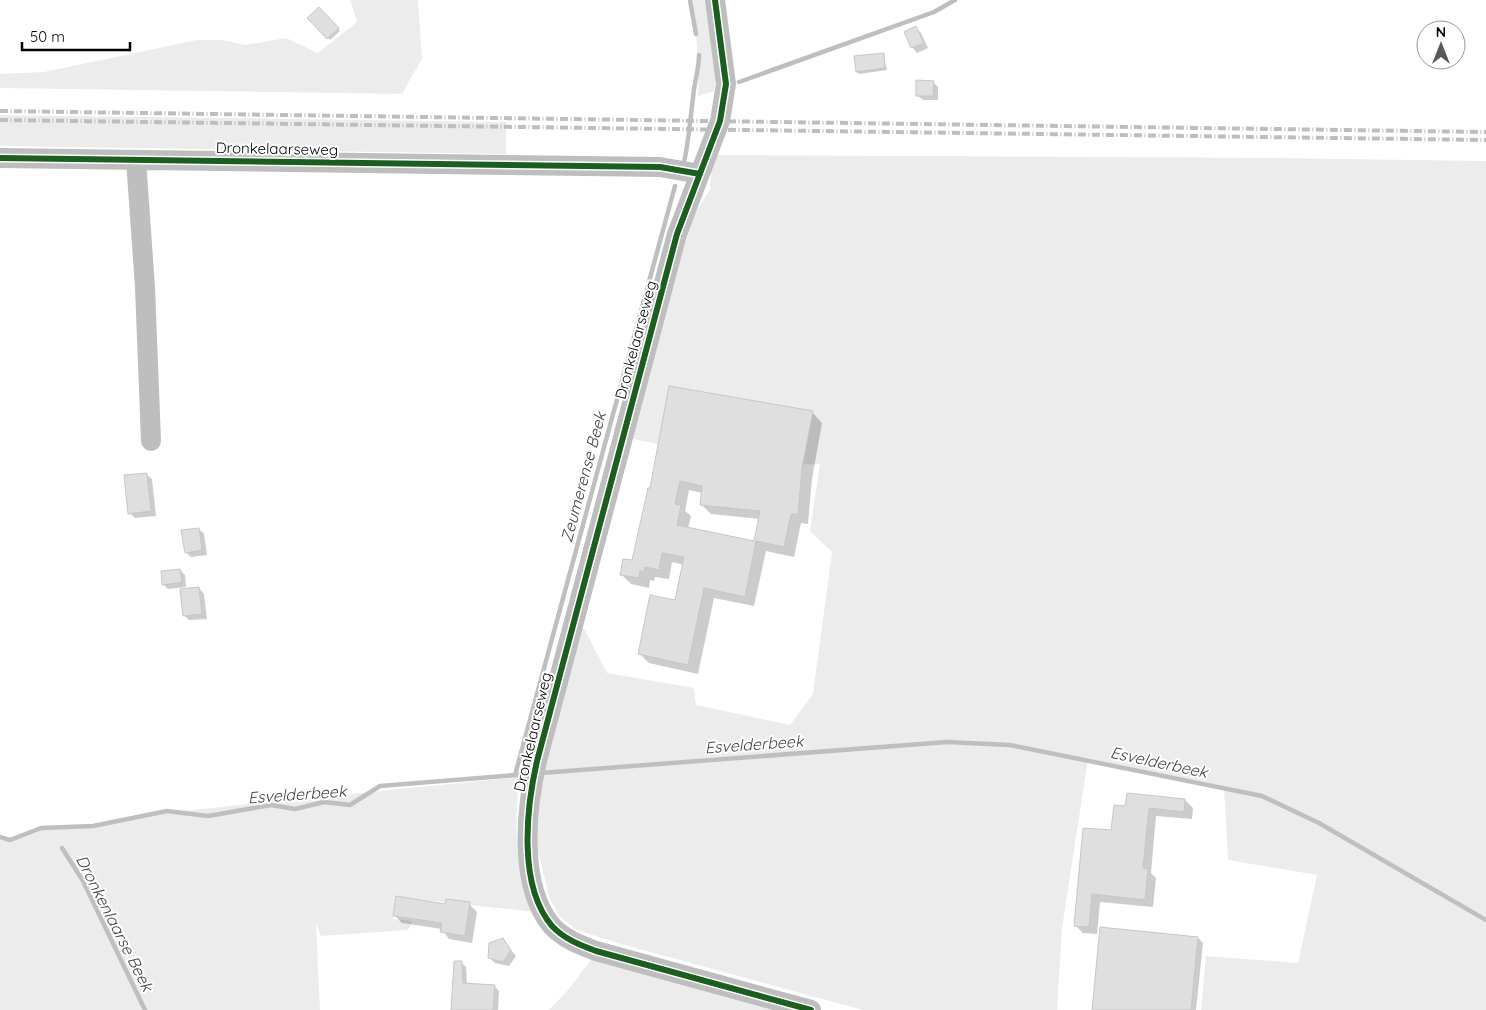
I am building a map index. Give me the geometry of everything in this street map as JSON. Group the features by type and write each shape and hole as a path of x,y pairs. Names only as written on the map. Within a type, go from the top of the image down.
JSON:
{"street":[{"path":"700,174 720,121 726,84 715,0"},
{"name":"Dronkelaarseweg","path":"0,158 660,167 700,174 677,234 536,761 530,789 527,834 530,870 537,901 552,926 571,941 596,951 811,1010"},
{"path":"136,160 145,287 150,441"}],"shaded area":[{"path":"350,0 418,0 422,59 402,94 0,88 0,74 44,72 197,40 222,40 245,45 286,38 318,53 357,22"},
{"path":"693,0 708,0 717,71 714,91 698,96 699,71"},
{"path":"0,115 506,122 506,154 0,146"},
{"path":"717,155 1486,161 1486,1010 1201,1010 1206,956 1298,963 1317,875 1228,860 1224,786 1088,759 1062,928 1057,1010 863,1010 621,944 577,930 560,917 550,899 536,844 543,770 580,626 585,630 607,673 694,688 696,705 790,725 813,694 832,552 810,531 820,464 759,466 629,438 691,220 710,189 711,169"},
{"path":"519,777 517,846 523,878 535,912 396,897 393,919 413,921 408,930 321,936 316,923 320,1010 0,1010 0,837 10,839 41,828 93,826 133,816"},
{"path":"592,958 778,1010 549,1010 569,989"}],"building":[{"path":"319,7 339,28 327,39 307,18"},
{"path":"916,26 924,43 911,48 904,32"},
{"path":"884,53 885,68 856,72 854,56"},
{"path":"916,80 934,81 933,96 916,96"},
{"path":"669,386 813,411 802,468 798,514 791,514 784,547 756,541 745,597 704,588 688,665 638,654 650,595 675,600 684,557 662,553 659,570 645,567 644,571 640,571 639,578 620,575 623,559 632,560 648,488 650,488","holes":["680,481 702,486 700,505 760,511 754,541 677,525 681,505 675,504"]},
{"path":"147,473 151,511 128,514 124,475"},
{"path":"199,528 202,550 185,553 181,530"},
{"path":"180,569 182,582 162,585 161,571"},
{"path":"199,587 202,614 183,616 180,589"},
{"path":"1127,793 1185,799 1184,812 1149,808 1143,868 1148,869 1145,900 1092,894 1089,927 1074,926 1083,828 1111,830 1114,805 1125,806"},
{"path":"396,896 445,904 446,899 470,902 465,936 440,932 442,923 393,916"},
{"path":"1100,927 1198,937 1191,1010 1092,1010"},
{"path":"503,938 511,950 503,962 488,958 489,943"},
{"path":"454,961 462,961 463,983 495,985 493,1010 451,1010"}],"waterway":[{"name":"Zeumerense Beek","path":"690,0 696,34"},
{"path":"739,82 934,12 955,0"},
{"name":"Zeumerense Beek","path":"684,162 699,55"},
{"name":"Zeumerense Beek","path":"515,775 675,186"},
{"name":"Esvelderbeek","path":"541,773 947,742 1010,745 1262,796 1319,823 1486,920"},
{"name":"Esvelderbeek","path":"0,837 10,840 41,828 93,826 167,811 208,816 271,805 295,809 324,802 350,805 380,786 528,774"},
{"name":"Dronkenlaarse Beek","path":"62,848 83,881 145,1010"}],"railway":[{"path":"0,111 1486,132"},
{"path":"0,120 1486,140"}],"cycle path":[{"path":"715,0 726,84 720,121 677,234 537,761 528,824 529,869 541,909 552,926 572,941 596,951 811,1010"},
{"path":"0,158 660,167 700,174"}]}
